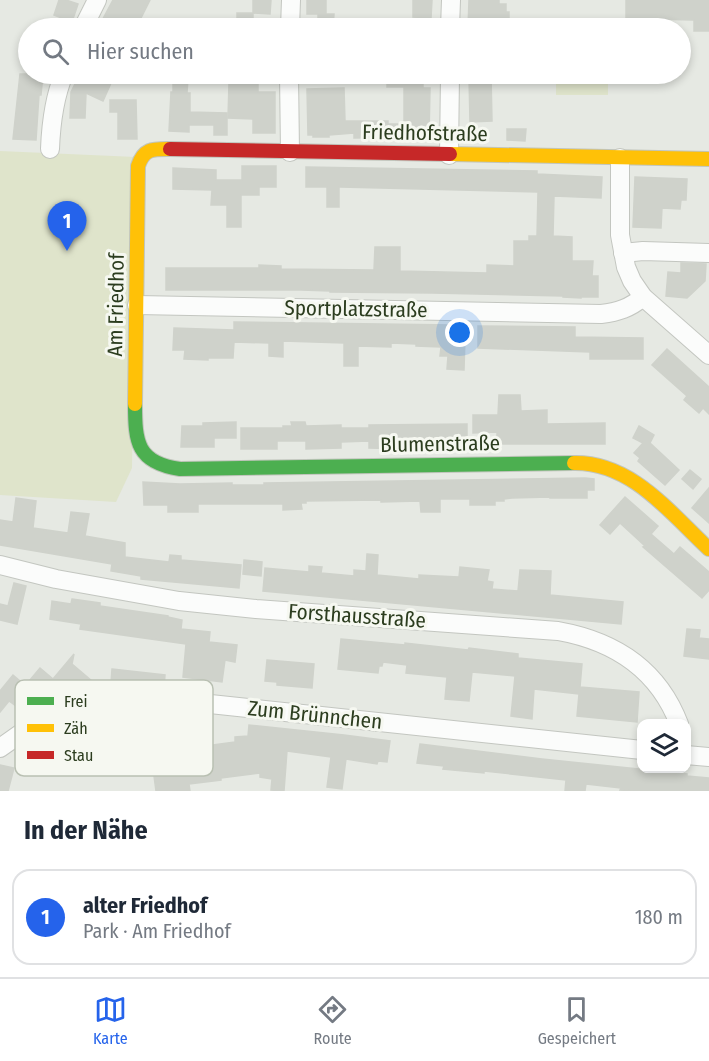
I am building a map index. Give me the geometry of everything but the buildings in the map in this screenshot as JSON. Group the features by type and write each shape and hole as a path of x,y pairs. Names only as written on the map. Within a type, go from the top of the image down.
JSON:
{"street":[{"path":"88,18 97,0"},
{"path":"290,18 291,0"},
{"path":"450,18 451,0"},
{"path":"50,149 52,114 61,84"},
{"path":"289,84 290,152"},
{"path":"449,155 450,84"},
{"name":"Friedhofstraße","path":"143,155 158,148 709,159"},
{"name":"Am Friedhof","path":"143,155 138,166 135,422 137,439 146,455"},
{"path":"620,158 620,235 626,267 632,281 643,297 709,355"},
{"path":"623,253 643,251 709,253"},
{"name":"Sportplatzstraße","path":"137,305 601,314 626,309 643,297"},
{"name":"Blumenstraße","path":"146,455 153,462 164,467 180,469 586,463 609,468 640,486 709,549"},
{"name":"Forsthausstraße","path":"0,565 56,579 179,601 576,634 622,653 639,667 659,686 677,719"},
{"name":"Zum Brünnchen","path":"213,704 637,749"},
{"name":"Zum Brünnchen","path":"0,748 15,737"},
{"path":"691,755 709,757"}],"green space":[{"path":"556,84 608,84 608,95 556,95"},
{"path":"0,151 136,157 132,468 116,502 0,495"}],"traffic: fast":[{"path":"135,404 136,429 141,448 155,462 180,469 574,463"}],"traffic: slow":[{"path":"135,404 138,166 146,153 159,149 170,149"},
{"path":"450,154 709,159"},
{"path":"574,463 595,465 632,480 649,492 709,549"}],"traffic: jam":[{"path":"170,149 450,154"}],"place":[{"name":"alter Friedhof","path":"67,251"}]}
